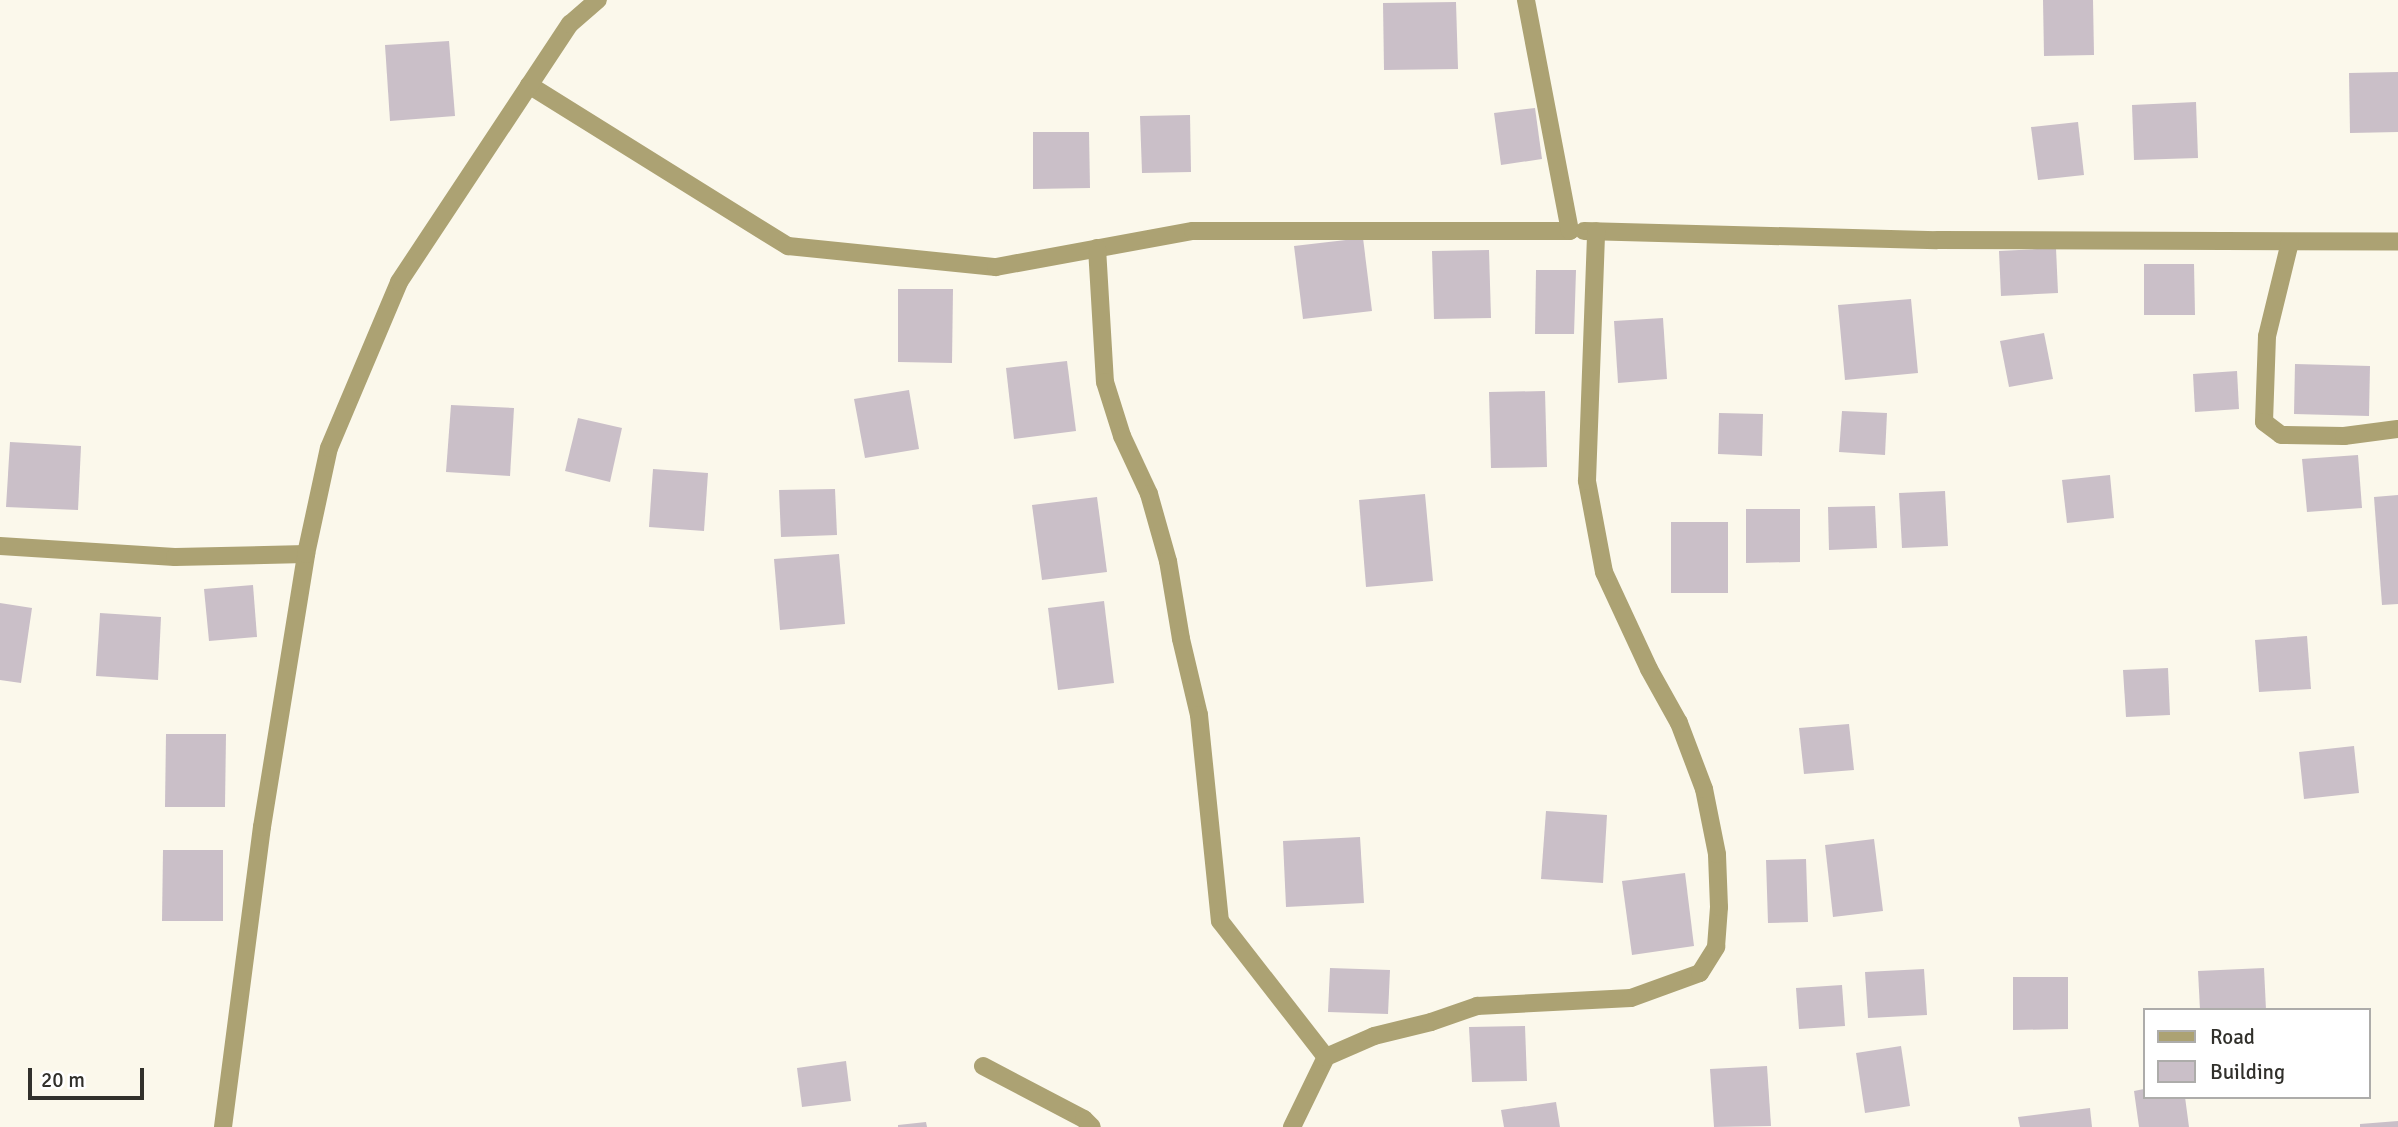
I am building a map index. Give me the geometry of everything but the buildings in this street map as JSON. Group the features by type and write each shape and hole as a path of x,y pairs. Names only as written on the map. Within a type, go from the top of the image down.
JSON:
{"street":[{"path":"223,1127 262,827 306,554 329,448 399,282 570,24 598,0"},
{"path":"1526,0 1570,231"},
{"path":"528,85 788,246 996,267 1194,231 1596,231 1937,240 2398,242"},
{"path":"1292,1127 1326,1057 1374,1036 1431,1022 1477,1006 1632,998 1700,973 1716,947 1719,906 1717,854 1704,789 1679,723 1649,669 1604,572 1587,481 1596,231"},
{"path":"2290,242 2267,336 2264,422 2281,435 2344,436 2398,429"},
{"path":"1097,248 1105,382 1122,436 1149,494 1168,561 1181,639 1199,715 1220,921 1326,1057"},
{"path":"0,546 174,557 306,554"},
{"path":"984,1066 1084,1119 1092,1127"}]}
